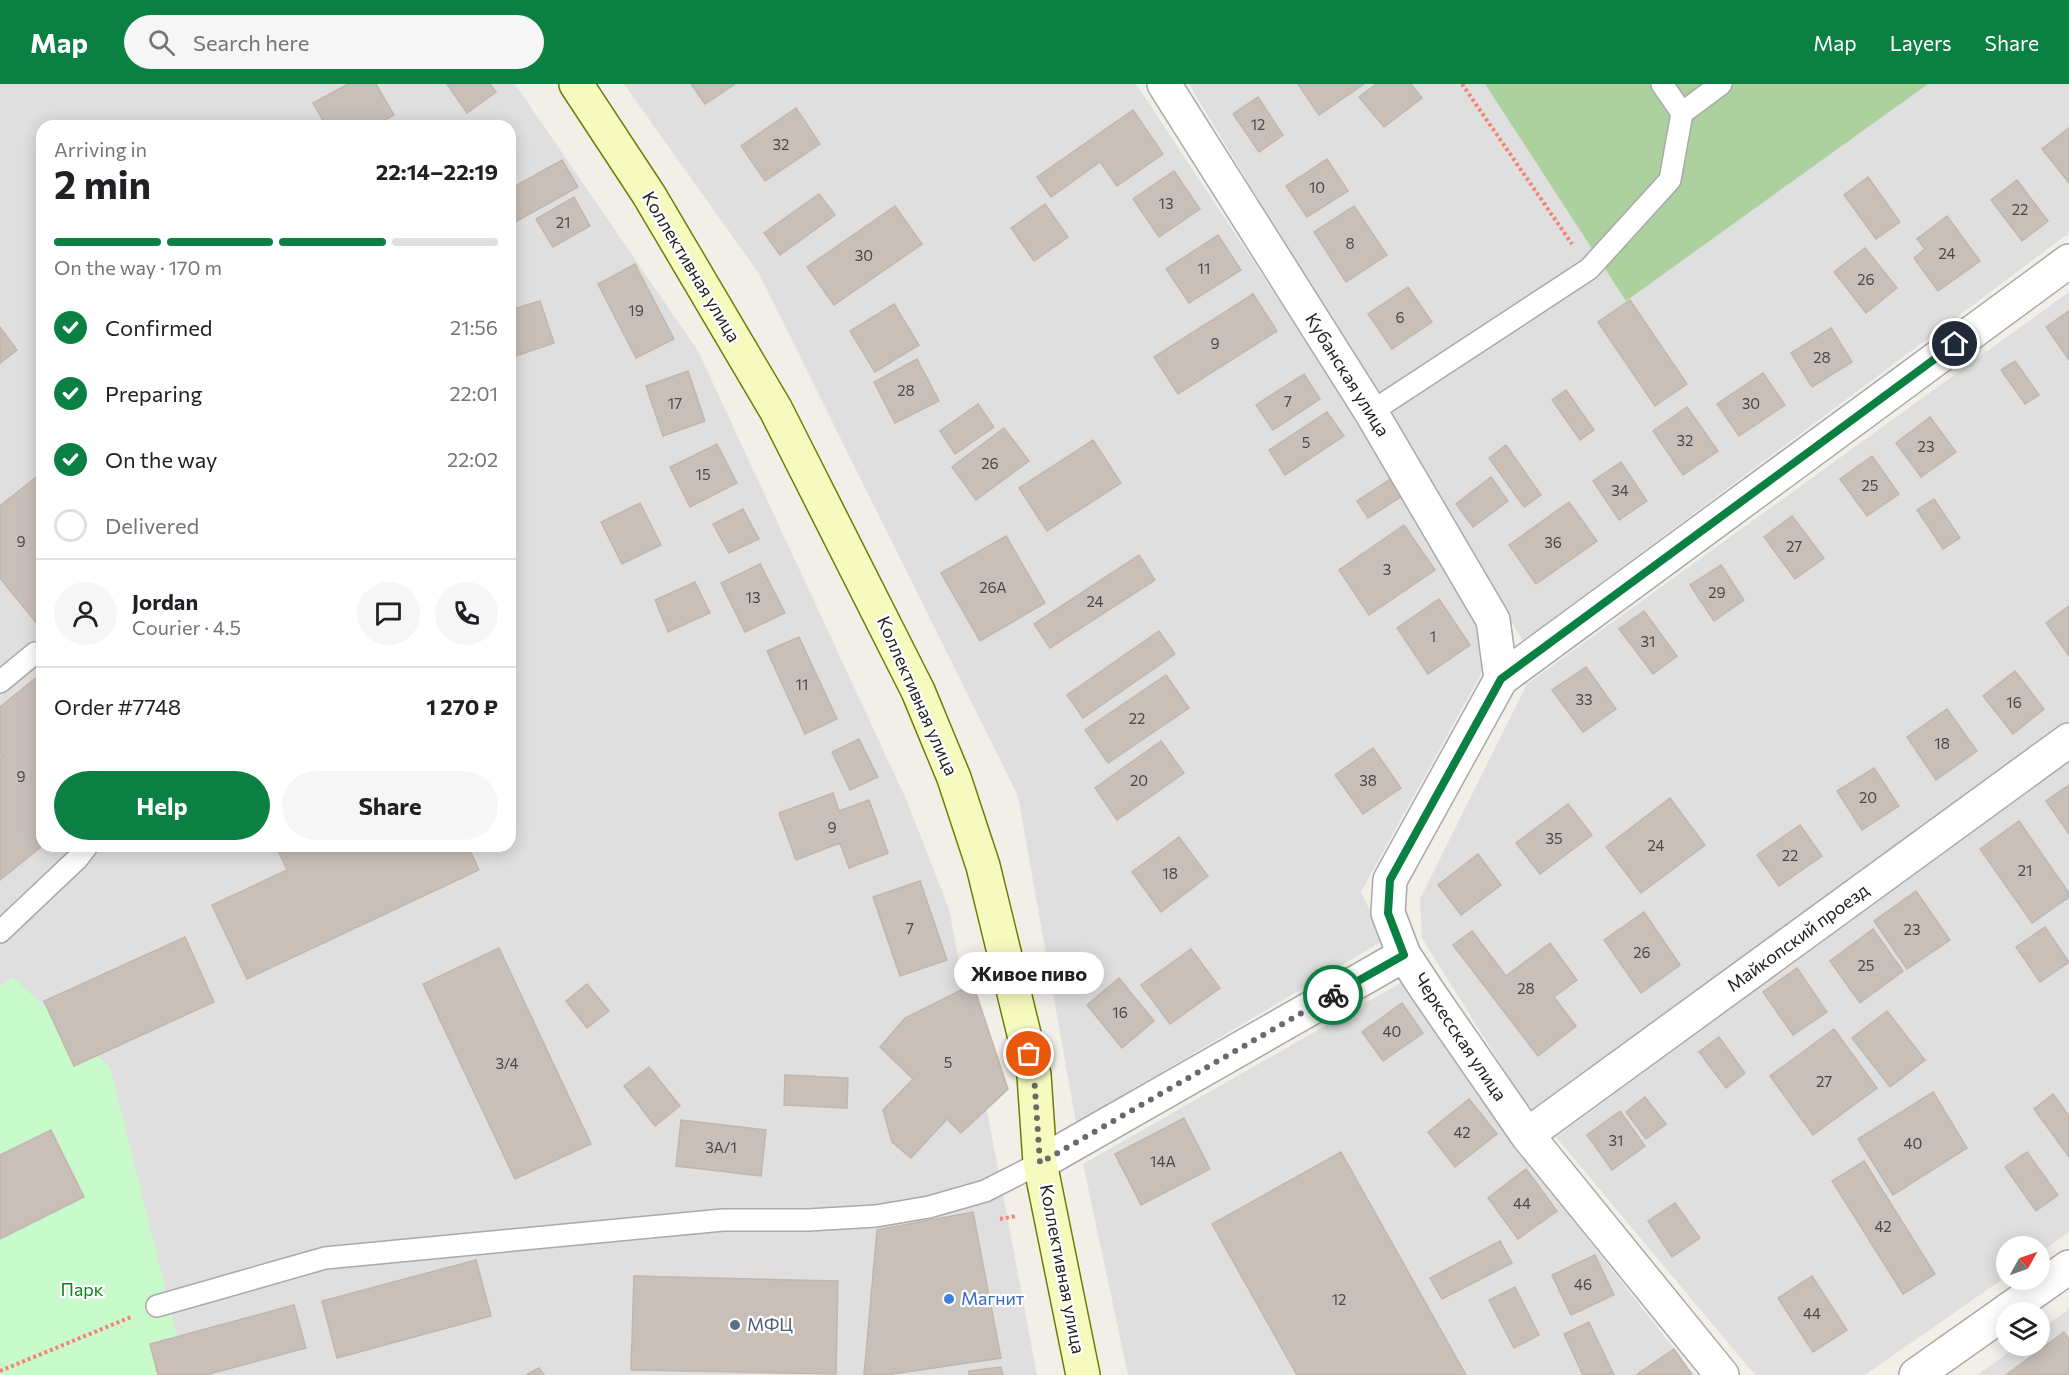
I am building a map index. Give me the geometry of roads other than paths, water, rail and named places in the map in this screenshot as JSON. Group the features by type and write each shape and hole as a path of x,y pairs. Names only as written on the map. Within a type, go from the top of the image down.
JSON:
{"street":[{"name":"Коллективная улица","path":"576,84 649,195 776,410 918,691 954,778 983,866 1034,1075 1040,1163 1083,1375"},
{"name":"Кубанская улица","path":"1164,84 1371,412 1494,620 1501,679"},
{"name":"Черкесская улица","path":"1722,1375 1527,1135 1404,955 1388,913 1390,880 1501,679 2069,261"},
{"name":"Майкопский проезд","path":"1527,1135 2069,740"},
{"path":"1040,1163 1404,955"},
{"path":"1916,1375 2069,1267"}],"lane":[{"path":"1662,84 1682,113"},
{"path":"1371,412 1589,269 1670,180 1682,113 1721,84"},
{"path":"0,682 35,652"},
{"path":"0,932 82,852"},
{"path":"157,1306 325,1258 723,1220 808,1220 876,1216 929,1207 986,1191 1040,1163"}],"place":[{"name":"Живое пиво","path":"1029,1054"},
{"name":"Магнит","path":"949,1299"},
{"name":"МФЦ","path":"735,1325"}],"park label":[{"name":"Парк","path":"82,1290"}]}
